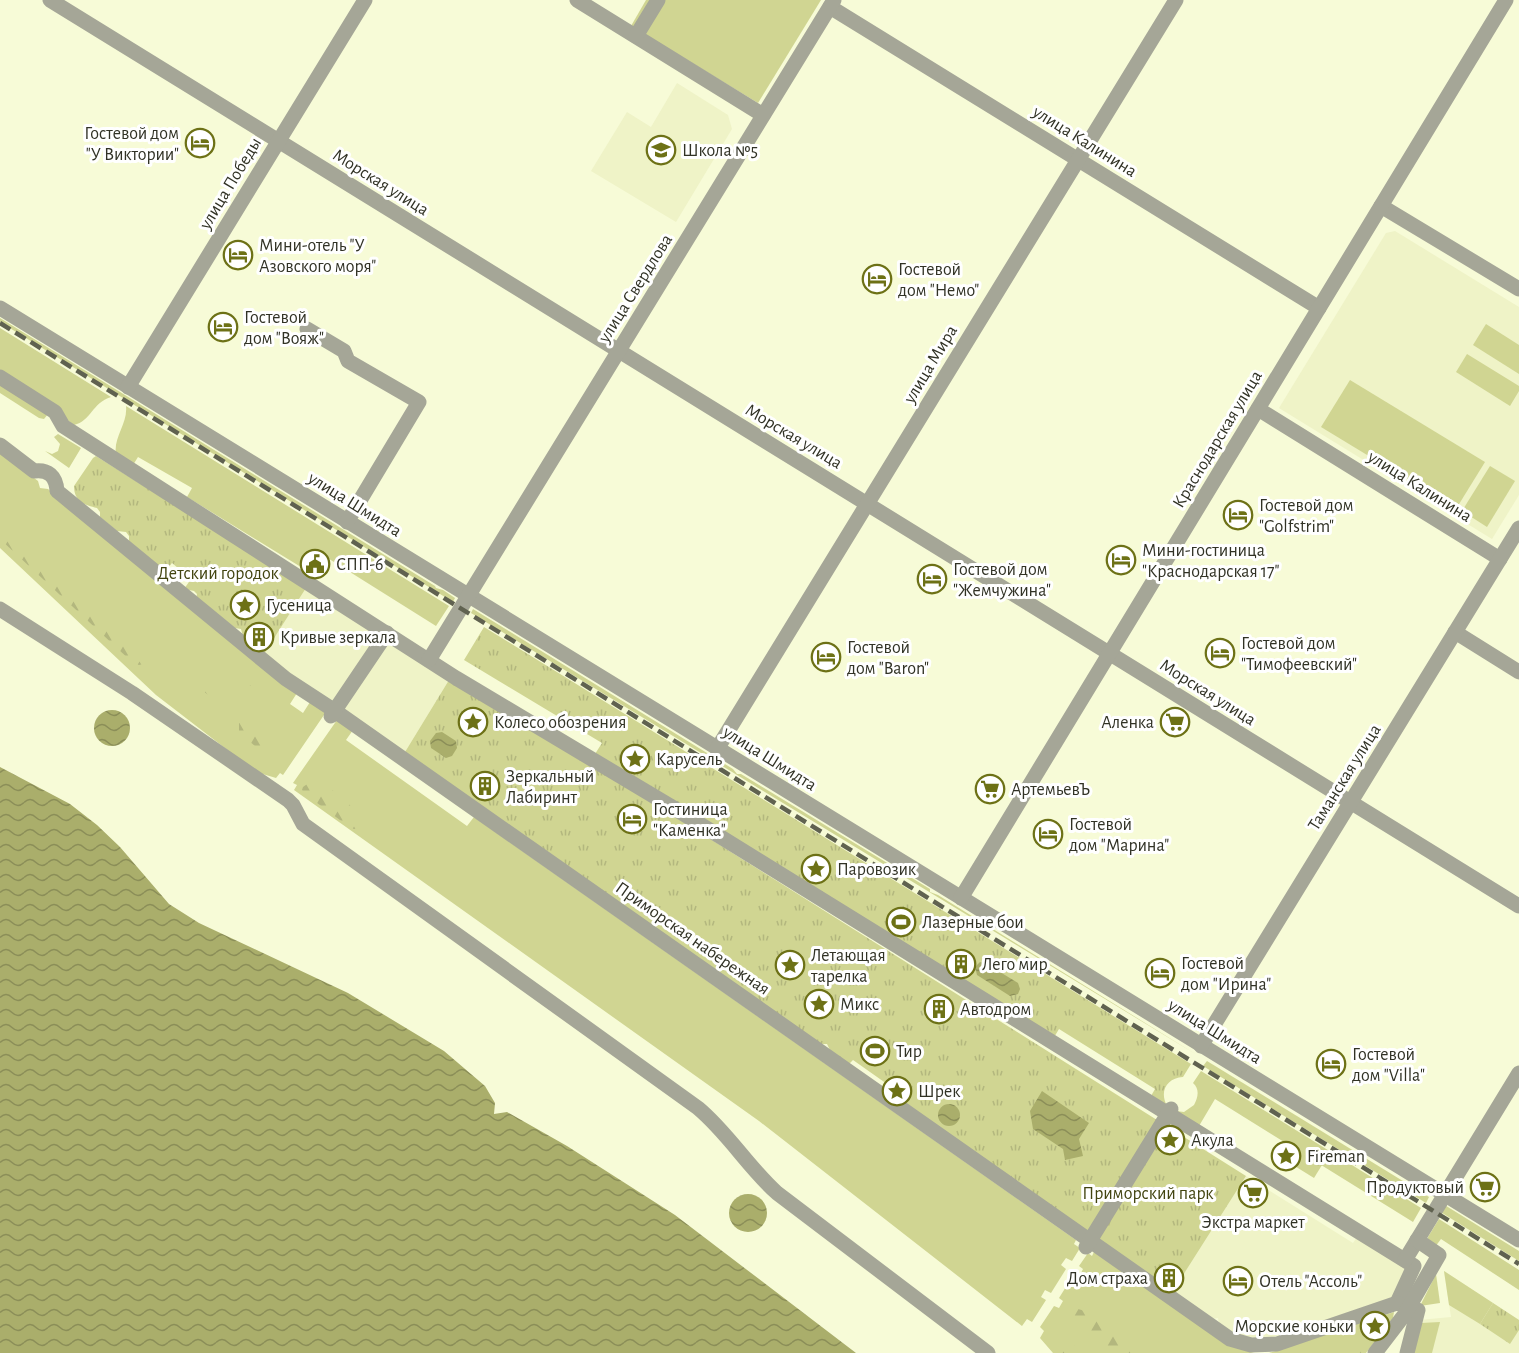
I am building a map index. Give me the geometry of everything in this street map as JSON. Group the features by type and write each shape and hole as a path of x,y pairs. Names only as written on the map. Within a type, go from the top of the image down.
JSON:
{"street":[{"name":"Морская улица","path":"50,0 1519,906"},
{"name":"улица Победы","path":"128,387 364,0"},
{"path":"577,0 763,115"},
{"path":"636,36 658,0"},
{"name":"улица Мира","path":"717,749 1176,0"},
{"name":"Краснодарская улица","path":"961,898 1506,0"},
{"name":"улица Калинина","path":"832,3 1078,160 1319,308"},
{"name":"улица Свердлова","path":"429,660 832,3"},
{"path":"1381,206 1519,289"},
{"name":"улица Шмидта","path":"0,308 1519,1240"},
{"path":"307,328 344,351 348,361 419,402 348,522"},
{"path":"0,377 54,412 63,426 429,660 682,813 896,947 1170,1111 1414,1266 1408,1307 1407,1353"},
{"name":"улица Калинина","path":"1258,409 1500,559"},
{"name":"Приморская набережная","path":"0,445 34,471 51,474 56,482 57,490 286,679 1088,1244 1230,1338 1245,1344 1284,1343 1408,1307"},
{"name":"Таманская улица","path":"1201,1046 1519,528"},
{"path":"0,609 132,693 288,800 303,824 698,1108 759,1177 777,1193 988,1353"},
{"path":"1455,632 1519,672"},
{"path":"333,713 387,633"},
{"path":"1405,1260 1519,1073"},
{"path":"1088,1244 1170,1111"},
{"path":"1376,1353 1408,1307 1438,1255 1415,1243"}],"shaded area":[{"name":"Школа №5","path":"677,83 728,115 732,129 676,222 591,171 627,112 651,127"},
{"path":"1395,231 1519,307 1519,495 1492,539 1279,408 1386,233"},
{"path":"306,588 449,680 405,752 286,672 264,654"},
{"path":"1246,1176 1353,1243 1357,1237 1407,1269 1394,1298 1308,1328 1302,1325 1268,1339 1240,1336 1219,1324 1218,1318 1212,1319 1173,1291"},
{"path":"1444,1271 1519,1320 1519,1353 1411,1353 1419,1320 1451,1317"}],"green space":[{"path":"646,0 821,0 758,103 631,26"},
{"path":"0,318 436,588 443,590 455,598 453,602 0,322"},
{"path":"1486,324 1519,345 1519,374 1473,345"},
{"path":"0,328 111,397 100,403 84,420 74,425 0,371"},
{"path":"1467,354 1519,386 1519,391 1510,406 1456,372"},
{"path":"1350,380 1485,462 1456,509 1321,427"},
{"path":"0,383 48,414 44,419 39,418 0,393"},
{"path":"126,406 449,606 436,626 326,557 314,575 187,497 192,488 138,457 133,465 116,455"},
{"path":"58,434 81,448 69,468 45,451 52,454 58,451 60,444 54,437"},
{"path":"0,452 38,481 40,488 48,489 280,682 297,693 290,704 303,713 310,702 326,712 283,775 280,773 276,778 256,772 156,695 0,548"},
{"name":"Детский городок","path":"96,456 306,588 264,654 243,636 241,629 235,628 196,599 197,594 194,591 184,589 191,579 172,563 164,573 129,541 126,532 117,531 100,517 97,508 84,504 78,499 74,486"},
{"path":"1490,466 1515,481 1487,527 1462,511"},
{"path":"0,520 133,645 143,657 143,664 132,662 0,539"},
{"path":"473,609 733,769 737,774 741,774 930,889 930,892 1197,1055 471,613"},
{"path":"484,627 1191,1064 1183,1077 1173,1080 1166,1086 1164,1095 1167,1106 1151,1096 1155,1089 1059,1029 1053,1039 595,754 602,743 464,660"},
{"path":"197,674 201,674 224,696 225,704 220,705 195,684 194,679"},
{"path":"243,678 266,701 267,709 262,710 238,689 237,680"},
{"name":"Приморский парк","path":"449,680 618,781 1246,1176 1173,1291 883,1090 887,1084 853,1060 848,1065 830,1050 827,1044 821,1044 405,752"},
{"path":"337,720 353,730 346,740 467,826 474,817 1076,1240 1074,1244 1080,1248 1072,1261 1066,1258 1061,1265 1066,1269 1051,1293 1045,1290 1041,1297 1046,1300 1032,1322 1027,1319 1022,1326 759,1121 294,790 297,785 293,783"},
{"path":"245,721 268,744 269,752 263,753 239,732 239,723"},
{"path":"310,782 334,791 348,803 361,824 358,828 348,826 305,794 303,787"},
{"path":"1207,1061 1429,1197 1426,1203 1203,1066"},
{"path":"1201,1071 1421,1208 1413,1222 1215,1099 1199,1126 1176,1111 1184,1112 1194,1105 1198,1094 1193,1083"},
{"path":"1301,1152 1322,1165 1314,1178 1293,1165"},
{"path":"1443,1204 1519,1251 1519,1261 1439,1211"},
{"path":"1439,1219 1519,1270 1519,1290 1441,1239 1435,1247 1428,1237"},
{"path":"1094,1252 1228,1345 1254,1353 1053,1353 1040,1338 1044,1331 1040,1327 1054,1306 1059,1308 1063,1301 1059,1298 1074,1274 1079,1277 1083,1269 1079,1266 1088,1253 1092,1256"},
{"path":"1444,1271 1493,1303 1480,1324 1449,1305"},
{"path":"1436,1274 1440,1303 1420,1306"},
{"path":"1493,1303 1519,1320 1519,1330 1510,1344 1480,1324"},
{"path":"1078,1309 1085,1311 1147,1353 1107,1352 1092,1344 1069,1323 1071,1313"},
{"path":"1394,1312 1393,1318 1366,1353 1269,1353"},
{"path":"1440,1322 1432,1353 1413,1353 1421,1323"},
{"path":"1363,1334 1369,1339 1367,1347 1361,1353 1355,1352 1352,1348 1354,1341"},
{"path":"1059,1337 1085,1353 1058,1353 1051,1341"}],"water":[{"path":"112,710 125,715 130,728 125,741 112,746 99,741 94,728 99,715"},
{"path":"442,732 456,741 457,748 452,756 446,758 431,748 430,741 436,733"},
{"path":"0,767 70,804 97,825 120,847 169,904 199,923 348,993 444,1051 485,1086 495,1103 494,1114 507,1112 567,1146 675,1215 856,1353 0,1353"},
{"path":"980,962 1018,983 1020,989 1018,994 1010,996 977,975 975,967"},
{"path":"1042,1091 1089,1123 1079,1139 1083,1156 1065,1160 1063,1149 1033,1129 1030,1111"},
{"path":"949,1104 957,1107 960,1115 957,1123 949,1126 941,1123 938,1115 941,1107"},
{"path":"748,1194 755,1195 761,1200 766,1206 766,1220 761,1226 755,1231 748,1232 741,1231 735,1226 730,1220 729,1213 730,1206 735,1200 741,1195"}],"railway":[{"path":"0,323 1519,1264"}],"place":[{"name":"Гостевой дом \"У Виктории\"","path":"200,143"},
{"name":"Школа №5","path":"661,150"},
{"name":"Мини-отель \"У Азовского моря\"","path":"238,255"},
{"name":"Гостевой дом \"Немо\"","path":"877,279"},
{"name":"Гостевой дом \"Вояж\"","path":"223,327"},
{"name":"Гостевой дом \"Golfstrim\"","path":"1238,515"},
{"name":"Мини-гостиница \"Краснодарская 17\"","path":"1121,560"},
{"name":"СПП-6","path":"315,564"},
{"name":"Гостевой дом \"Жемчужина\"","path":"932,579"},
{"name":"Гусеница","path":"245,605"},
{"name":"Кривые зеркала","path":"259,637"},
{"name":"Гостевой дом \"Тимофеевский\"","path":"1220,653"},
{"name":"Гостевой дом \"Baron\"","path":"826,657"},
{"name":"Колесо обозрения","path":"473,722"},
{"name":"Аленка","path":"1175,722"},
{"name":"Карусель","path":"635,759"},
{"name":"Зеркальный Лабиринт","path":"485,786"},
{"name":"АртемьевЪ","path":"990,789"},
{"name":"Гостиница \"Каменка\"","path":"632,819"},
{"name":"Гостевой дом \"Марина\"","path":"1048,834"},
{"name":"Паровозик","path":"816,869"},
{"name":"Лазерные бои","path":"901,922"},
{"name":"Лего мир","path":"961,964"},
{"name":"Летающая тарелка","path":"790,965"},
{"name":"Гостевой дом \"Ирина\"","path":"1160,973"},
{"name":"Микс","path":"819,1004"},
{"name":"Автодром","path":"939,1009"},
{"name":"Тир","path":"875,1051"},
{"name":"Гостевой дом \"Villa\"","path":"1331,1064"},
{"name":"Шрек","path":"897,1091"},
{"name":"Акула","path":"1170,1140"},
{"name":"Fireman","path":"1286,1156"},
{"name":"Продуктовый","path":"1485,1187"},
{"name":"Экстра маркет","path":"1253,1193"},
{"name":"Дом страха","path":"1169,1278"},
{"name":"Отель \"Ассоль\"","path":"1238,1281"},
{"name":"Морские коньки","path":"1375,1326"}]}
